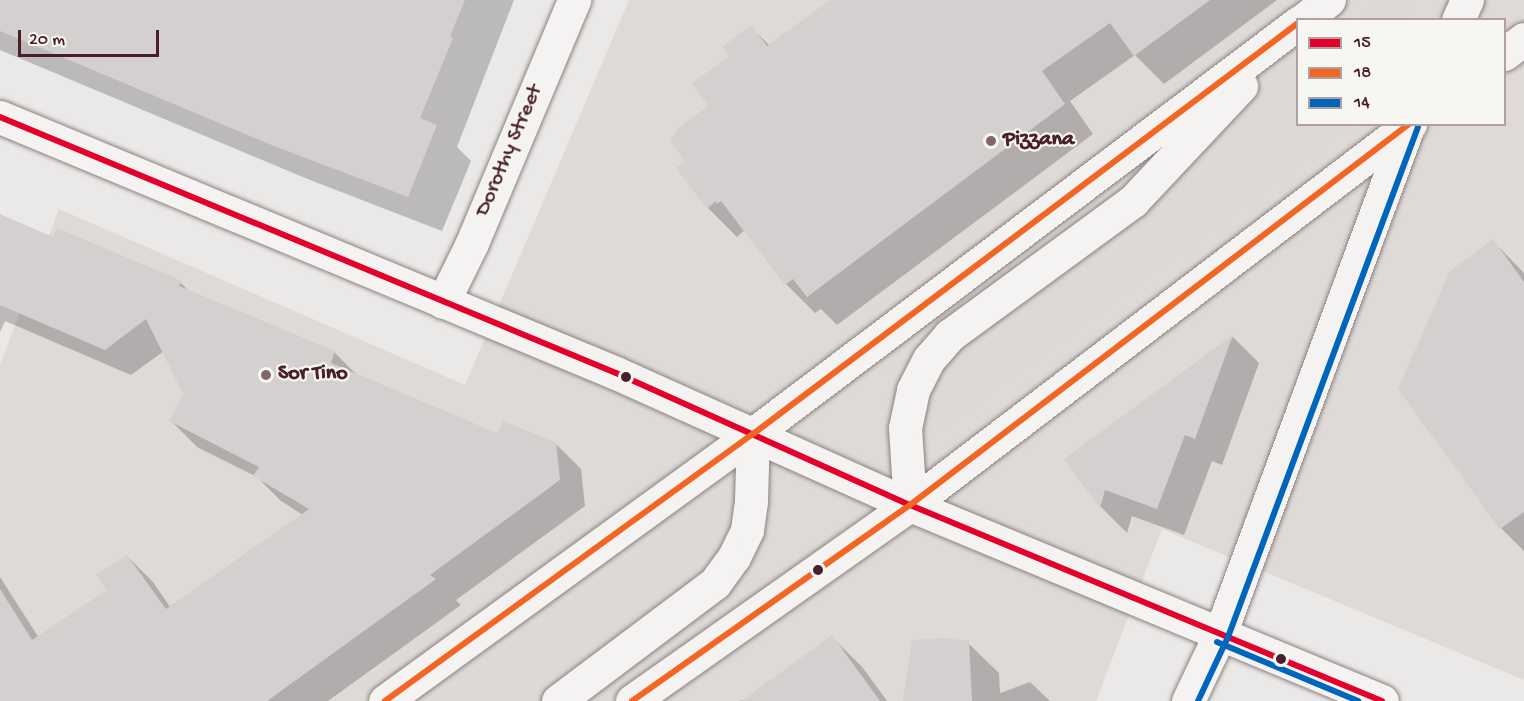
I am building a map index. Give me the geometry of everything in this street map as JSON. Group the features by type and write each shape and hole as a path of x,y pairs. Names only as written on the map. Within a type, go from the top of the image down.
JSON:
{"main road":[{"name":"Dorothy Street","path":"443,302 472,243 574,0"},
{"path":"1459,18 1467,0"},
{"path":"385,701 753,434 1296,26"},
{"path":"910,506 904,428 913,390 929,360 950,335 1133,201 1296,29"},
{"path":"1506,52 1524,39"},
{"path":"0,117 616,373 910,506 1382,701"},
{"path":"632,701 910,506 1408,126"},
{"path":"1188,701 1220,634 1409,126"},
{"path":"558,701 715,583 722,574 734,557 747,530 751,500 753,434"}],"shaded area":[{"path":"629,0 1524,0 1524,680 1162,529 1096,701 0,701 0,365 59,209 465,385"},
{"path":"1385,0 1414,0 1406,18 1360,18"},
{"path":"1296,66 1296,126 1350,126 932,435 921,429 922,408 935,375 957,349 1160,197 1228,120"},
{"path":"728,492 732,498 728,522 719,548 703,568 686,584 528,701 436,701 707,499 718,493"}],"building":[{"path":"0,0 465,0 450,36 453,38 420,118 437,125 408,197 269,144 0,31"},
{"path":"830,0 1210,0 1134,56 1110,23 1042,71 1065,104 807,297 793,279 785,285 721,201 717,204 716,201 707,209 676,168 685,161 670,141 680,127 708,106 692,83 729,57 722,47 751,25 767,46"},
{"path":"0,214 53,237 57,228 182,281 179,286 335,351 331,363 497,433 503,421 556,442 560,480 430,575 436,579 267,701 0,701 0,589 32,640 107,590 96,575 127,555 166,609 309,509 253,476 259,467 169,421 183,394 146,319 105,350 0,305"},
{"path":"1493,239 1524,282 1524,512 1500,529 1398,389 1450,271"},
{"path":"1233,335 1195,439 1185,435 1157,509 1105,490 1100,508 1064,459"},
{"path":"832,635 880,701 742,701"},
{"path":"943,638 969,641 972,701 903,701 912,640"}],"transit line":[{"name":"18","path":"385,701 753,434 1296,25"},
{"name":"15","path":"0,117 616,373 910,505 1382,701"},
{"name":"18","path":"632,701 910,505 1406,126"},
{"name":"14","path":"1198,701 1228,637 1418,127"},
{"name":"14","path":"1217,642 1358,701"}],"place":[{"name":"Pizzana","path":"991,141"},
{"name":"Sor Tino","path":"266,375"}]}
